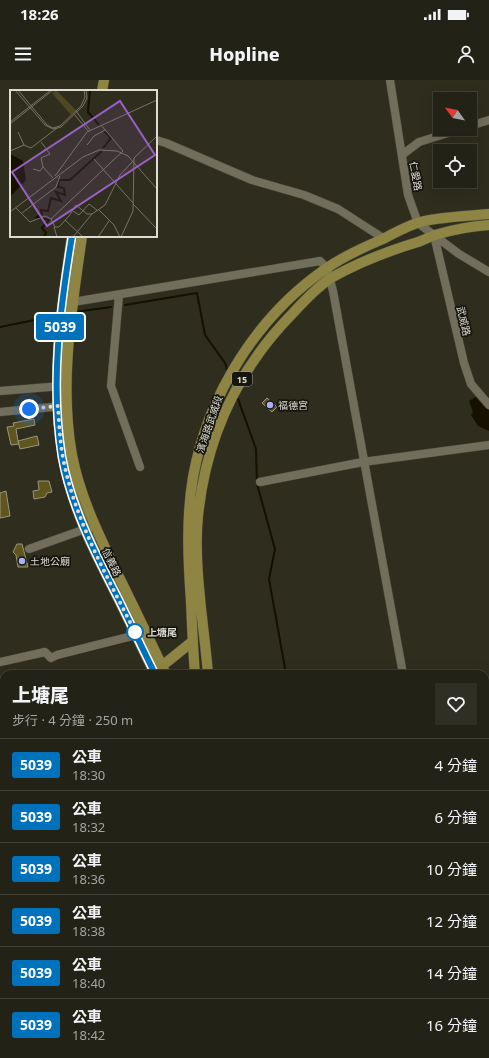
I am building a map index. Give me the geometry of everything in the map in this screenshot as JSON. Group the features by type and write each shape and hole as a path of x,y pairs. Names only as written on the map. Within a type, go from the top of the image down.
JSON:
{"main road":[{"path":"102,90 104,80"},
{"name":"濱海路武威段","path":"195,670 188,547 190,498 204,433 220,392 255,337 284,304 327,268 383,238 418,223 489,214"},
{"name":"濱海路武威段","path":"208,670 198,544 198,516 208,458 224,412 251,361 302,303 330,279 378,254 426,240 434,235 489,225"},
{"name":"信義路","path":"72,237 61,307 57,349 63,406 62,457 68,479 90,528 164,670"},
{"path":"73,305 82,237"},
{"name":"信義路","path":"62,386 73,305"},
{"name":"信義路","path":"90,528 102,569 153,670"},
{"path":"164,670 193,641"}],"street":[{"name":"仁愛路","path":"390,80 408,195 418,223"},
{"path":"477,124 489,120"},
{"path":"402,155 418,142 438,136"},
{"path":"157,140 252,180 304,195 338,209 383,238"},
{"path":"418,223 459,254 489,272"},
{"name":"武威路","path":"434,235 464,363 472,384 489,404"},
{"path":"73,305 119,295 320,261 327,268 402,670"},
{"path":"119,295 111,386 140,467"},
{"path":"0,391 62,386"},
{"path":"0,412 63,406"},
{"path":"260,482 363,462 489,446"},
{"path":"29,549 90,528"},
{"path":"0,662 44,652 51,658 57,655 136,634"}],"shaded area":[{"path":"477,396 489,410 489,431 478,426 471,415 473,412 469,401"}],"building":[{"name":"福德宮","path":"267,398 277,407 272,412 262,403"},
{"path":"34,419 35,425 16,429 18,441 37,436 39,445 20,449 19,444 11,445 7,427 14,426 13,423"},
{"path":"38,481 49,481 52,492 47,493 45,497 34,499 33,491 39,490"},
{"path":"6,491 10,516 0,518 0,493"},
{"name":"土地公廟","path":"17,544 22,544 28,567 18,567 16,555 13,552"}],"waterway":[{"path":"125,305 197,293 205,335 225,363 228,373"},
{"path":"75,312 111,307"},
{"path":"0,327 59,315"},
{"path":"238,399 256,449 257,484 275,549 269,579 285,670"}],"bus line":[{"name":"5039","path":"72,237 57,349 56,376 62,457 75,501 92,546 153,670"}],"place":[{"name":"福德宮","path":"270,405"},
{"name":"土地公廟","path":"22,561"},
{"name":"上塘尾","path":"135,632"}],"route":[{"path":"29,409 58,406 62,457 75,501 102,569 136,634 135,632"}]}
